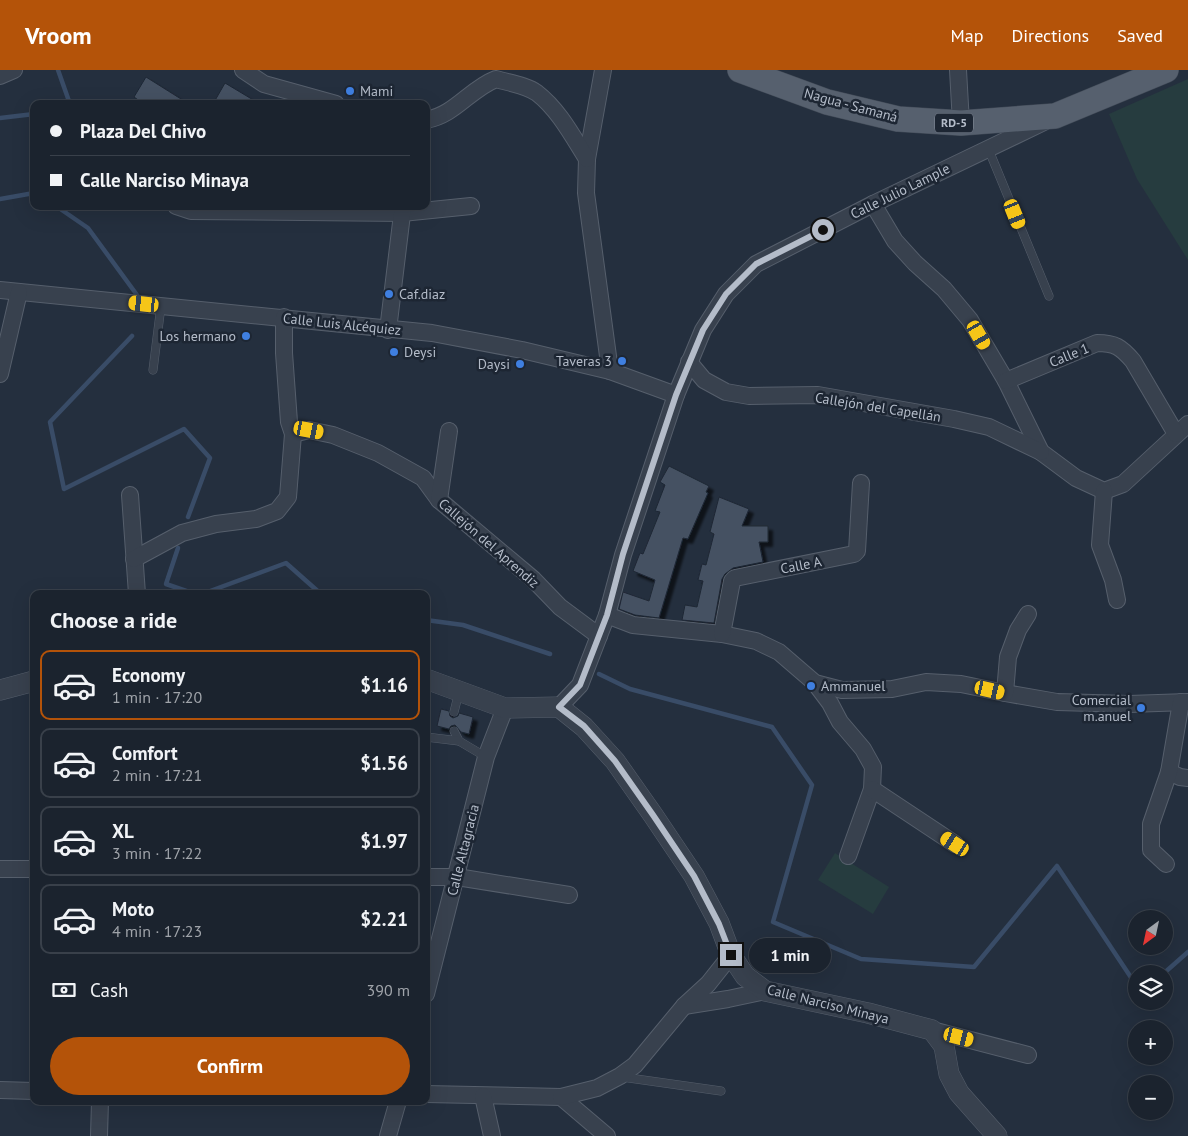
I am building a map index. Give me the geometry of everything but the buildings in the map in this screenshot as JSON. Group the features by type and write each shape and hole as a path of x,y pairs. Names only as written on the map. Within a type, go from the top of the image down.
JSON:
{"main road":[{"name":"Nagua - Samaná","path":"740,70 827,102 898,119 961,123 1055,116 1166,70"}],"street":[{"path":"0,76 14,70"},
{"path":"243,70 264,84 322,100"},
{"path":"603,70 587,159 586,193 610,371"},
{"path":"958,70 961,123"},
{"path":"430,118 452,110 467,96 496,79 528,88 537,94 551,107 569,130 587,159"},
{"name":"Calle Julio Lample","path":"559,707 580,685 607,615 623,554 676,395 703,330 726,294 756,264 873,204 1055,116"},
{"path":"873,204 895,242 915,264 944,289 970,320 1006,381 1041,452 1076,478 1104,490 1123,484 1182,429"},
{"path":"430,208 471,206"},
{"path":"191,210 402,210 388,330"},
{"name":"Calle Luis Alcéquiez","path":"0,290 432,333 522,350 610,371 676,395"},
{"path":"0,374 19,292"},
{"path":"134,559 182,533 216,524 256,519 277,511 288,497 293,434 289,422 284,353 284,318"},
{"name":"Calle 1","path":"1006,381 1097,343 1112,343 1126,352 1182,429"},
{"name":"Callejón del Capellán","path":"689,362 704,380 726,392 749,396 818,395 954,419 989,427 1041,452"},
{"name":"Callejón del Aprendiz","path":"293,434 309,430 333,435 378,454 423,478 439,500 533,579 560,607 599,636"},
{"path":"439,500 449,431"},
{"name":"Calle A","path":"722,634 734,578 854,554 857,551 861,483"},
{"path":"1104,490 1100,546 1113,580 1117,600"},
{"path":"130,495 137,590"},
{"path":"1005,694 1008,657 1018,630 1028,614"},
{"path":"607,615 634,625 722,634 756,641 779,652 815,683 840,722 863,749 873,766 872,789 848,856"},
{"path":"430,681 505,708 559,707"},
{"path":"815,683 842,690 892,688 926,682 961,684 1005,694 1057,702 1129,704 1184,702 1169,772 1151,824 1151,850 1166,864"},
{"path":"0,690 30,683"},
{"name":"Calle Narciso Minaya","path":"559,707 584,726 615,761 653,815 694,876 719,924 731,955 745,976 765,991 868,1013 932,1030"},
{"name":"Calle Altagracia","path":"430,979 486,757 505,708"},
{"path":"1169,772 1188,778"},
{"path":"872,789 955,844"},
{"path":"0,869 30,869"},
{"path":"430,876 457,877 569,895"},
{"path":"430,1094 561,1097 597,1088 620,1076 635,1065 684,1006 708,984 731,955"},
{"path":"684,1006 765,991"},
{"path":"932,1030 1028,1055"},
{"path":"932,1030 944,1046 949,1074 959,1092 992,1134"},
{"path":"0,1090 30,1091"},
{"path":"484,1096 492,1136"},
{"path":"561,1097 607,1136"},
{"path":"99,1136 100,1105"},
{"path":"388,1136 397,1105"}],"lane":[{"path":"988,148 1049,296"},
{"path":"153,370 161,306"},
{"path":"454,712 459,692"},
{"path":"454,731 459,741"},
{"path":"430,737 459,741 486,757"},
{"path":"620,1076 721,1091"}],"green space":[{"path":"1188,79 1188,260 1137,179 1109,114"},
{"path":"835,853 889,887 873,914 818,880"}],"waterway":[{"path":"58,70 69,100"},
{"path":"0,118 30,114"},
{"path":"0,199 30,194"},
{"path":"62,210 88,228 137,295"},
{"path":"132,336 50,422 64,489 184,429 210,458 188,517"},
{"path":"178,548 166,584 183,590"},
{"path":"213,590 286,563 316,590"},
{"path":"430,621 463,625 550,654"},
{"path":"599,674 630,689 772,727 812,785 773,922 861,959 974,967 1057,866 1128,973"},
{"path":"1173,965 1188,952"}],"place":[{"name":"Mami","path":"350,91"},
{"name":"Caf.diaz","path":"389,294"},
{"name":"Los hermano","path":"246,336"},
{"name":"Deysi","path":"394,352"},
{"name":"Taveras 3","path":"622,361"},
{"name":"Daysi","path":"520,364"},
{"name":"Ammanuel","path":"811,686"},
{"name":"Comercial m.anuel","path":"1141,708"}],"route":[{"path":"731,955 719,924 694,876 653,815 615,761 584,726 559,707 580,685 607,615 623,554 676,395 703,330 726,294 756,264 823,230"}]}
